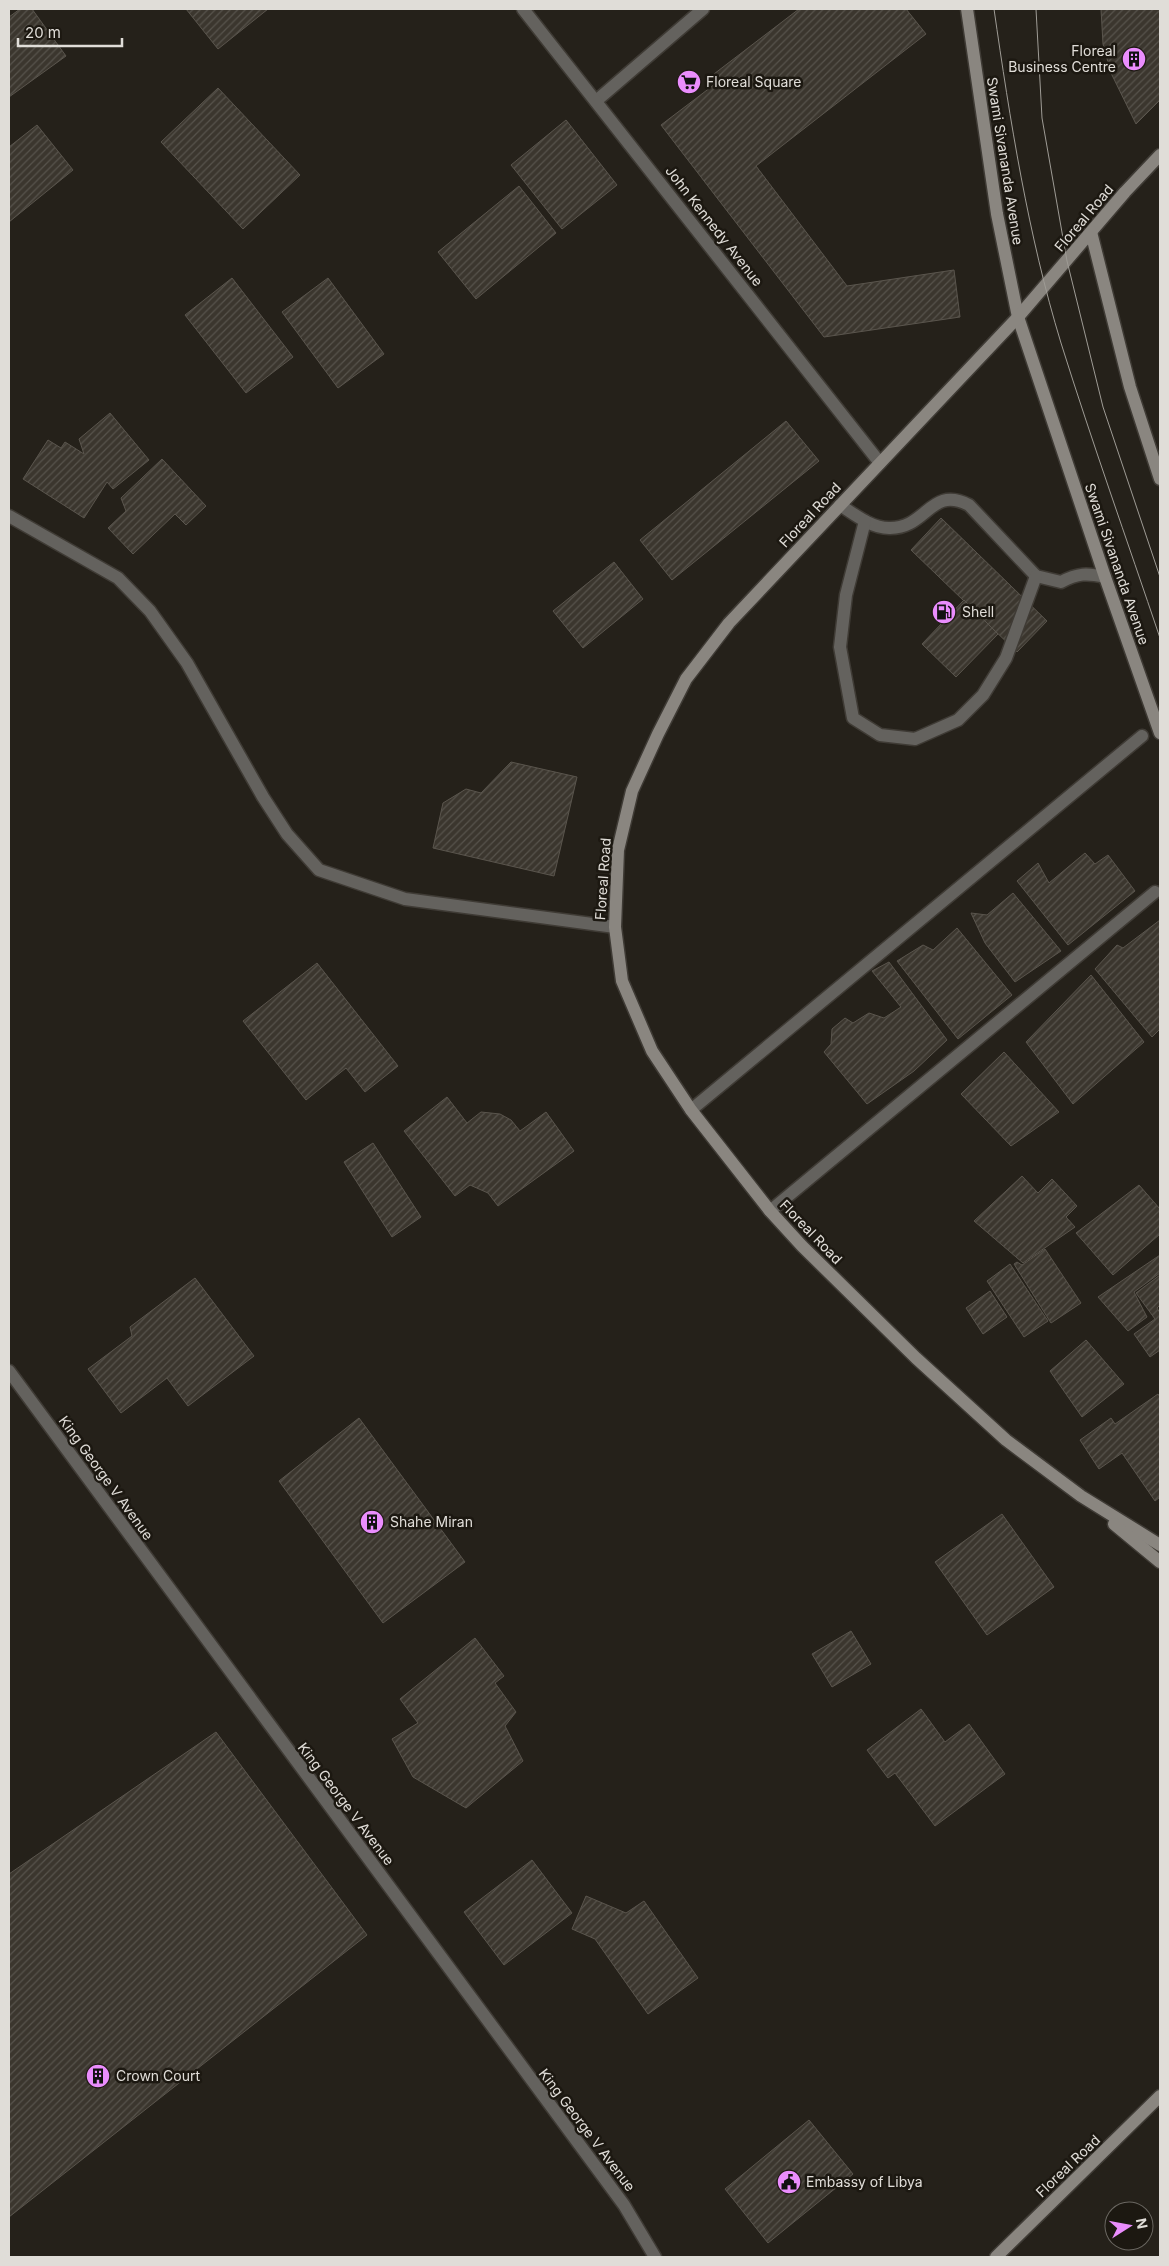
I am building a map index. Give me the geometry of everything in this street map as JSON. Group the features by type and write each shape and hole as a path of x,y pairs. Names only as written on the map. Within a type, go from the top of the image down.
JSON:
{"main road":[{"name":"Swami Sivananda Avenue","path":"967,9 997,214 1018,318 1105,577 1160,733"},
{"name":"Floreal Road","path":"1160,155 1125,192 1018,318 729,623 686,679 632,791 618,850 615,927 622,981 652,1051 692,1110 770,1211 802,1246 923,1364 1006,1440 1081,1496 1160,1545"},
{"path":"1091,232 1130,387 1160,479"},
{"path":"1081,1496 1160,1562"},
{"name":"Floreal Road","path":"996,2257 1160,2096"}],"street":[{"name":"John Kennedy Avenue","path":"523,9 880,463"},
{"path":"596,101 703,9"},
{"path":"840,505 865,521 889,528 921,518 933,505 944,500 956,499 969,505 1036,576 1061,582 1074,575 1087,573 1105,577"},
{"path":"9,516 118,578 150,611 187,663 282,827 319,870 405,900 615,927"},
{"path":"865,521 846,595 840,647 853,718 880,735 914,739 958,720 984,695 1006,658 1036,576"},
{"path":"692,1110 1142,736"},
{"path":"770,1211 1155,892"},
{"name":"King George V Avenue","path":"9,1371 624,2205 655,2257"}],"building":[{"path":"20,9 32,9 66,56 9,97 9,17"},
{"path":"186,9 268,9 218,49"},
{"path":"799,9 906,9 926,34 756,166 847,286 954,270 960,317 824,337 661,125 715,84 710,77"},
{"name":"Floreal Business Centre","path":"1101,9 1160,9 1160,100 1136,124 1111,73 1103,44"},
{"path":"218,88 300,175 243,229 161,142"},
{"path":"566,120 617,185 562,229 511,165"},
{"path":"37,125 73,170 9,222 9,147"},
{"path":"519,186 556,233 476,299 438,252"},
{"path":"232,278 293,357 246,393 185,315"},
{"path":"328,278 384,354 338,388 282,312"},
{"path":"110,413 149,460 113,489 107,482 84,518 23,479 48,440 61,448 65,442 84,454 79,439"},
{"path":"786,421 819,461 672,580 640,540"},
{"path":"162,459 206,506 186,525 175,514 133,554 108,528 126,511 121,498"},
{"path":"941,518 1047,621 1017,652 911,550"},
{"path":"614,562 643,599 583,648 553,611"},
{"path":"964,600 998,634 956,677 922,644"},
{"path":"511,762 577,777 554,876 433,848 443,803 466,789 481,793"},
{"path":"1085,853 1095,864 1108,855 1135,891 1068,945 1017,881 1038,863 1049,883"},
{"path":"1013,893 1061,951 1015,982 985,943 971,913 987,915"},
{"path":"1160,920 1160,1029 1152,1037 1095,969 1117,945 1123,948"},
{"path":"957,928 1012,995 958,1039 897,961 923,945 933,950"},
{"path":"889,962 947,1040 914,1071 867,1104 824,1052 831,1044 832,1029 845,1018 853,1023 869,1013 884,1018 901,1007 872,971"},
{"path":"317,963 398,1066 365,1092 346,1068 306,1100 243,1021"},
{"path":"1091,975 1144,1042 1073,1104 1026,1042"},
{"path":"1004,1052 1059,1112 1011,1146 961,1094"},
{"path":"447,1097 467,1123 481,1112 500,1114 511,1120 520,1131 546,1112 574,1151 498,1206 488,1193 470,1185 455,1196 404,1131"},
{"path":"373,1143 421,1217 392,1237 344,1162"},
{"path":"1022,1176 1038,1193 1052,1179 1077,1206 1066,1217 1075,1227 1023,1263 974,1221"},
{"path":"1139,1185 1160,1209 1160,1234 1113,1275 1076,1233"},
{"path":"1045,1249 1081,1303 1051,1323 1014,1264 1017,1262 1022,1265"},
{"path":"1160,1255 1160,1273 1134,1292 1147,1317 1128,1331 1098,1297"},
{"path":"1010,1264 1048,1321 1024,1337 987,1281"},
{"path":"1160,1275 1160,1305 1157,1308 1160,1313 1160,1350 1150,1357 1134,1334 1155,1319 1136,1293"},
{"path":"195,1278 254,1356 188,1406 167,1378 121,1413 88,1369 132,1336 130,1327"},
{"path":"990,1291 1007,1317 983,1334 966,1308"},
{"path":"1086,1340 1124,1384 1082,1417 1050,1371"},
{"path":"1158,1394 1160,1397 1160,1497 1155,1501 1122,1453 1099,1469 1080,1440 1111,1418 1115,1424"},
{"name":"Shahe Miran","path":"359,1418 465,1562 383,1623 279,1481"},
{"path":"1002,1514 1054,1587 987,1635 935,1562"},
{"path":"851,1631 871,1664 832,1687 812,1654"},
{"path":"475,1638 504,1676 495,1683 516,1712 505,1726 523,1761 466,1808 413,1777 392,1739 418,1723 400,1699"},
{"path":"921,1709 945,1742 969,1724 1005,1774 935,1826 895,1773 888,1778 867,1750"},
{"name":"Crown Court","path":"216,1732 367,1935 9,2217 9,1874"},
{"path":"532,1860 572,1913 504,1965 464,1912"},
{"path":"586,1896 626,1913 644,1901 698,1978 648,2014 595,1939 572,1929"},
{"name":"Embassy of Libya","path":"809,2120 853,2174 768,2243 725,2189"}],"tram line":[{"path":"994,9 1021,177 1049,302 1085,417 1160,638"},
{"path":"1036,9 1042,118 1067,261 1103,407 1160,577"}],"place":[{"name":"Floreal Business Centre","path":"1134,59"},
{"name":"Floreal Square","path":"689,82"},
{"name":"Shell","path":"944,612"},
{"name":"Shahe Miran","path":"372,1522"},
{"name":"Crown Court","path":"98,2076"},
{"name":"Embassy of Libya","path":"789,2182"}]}
